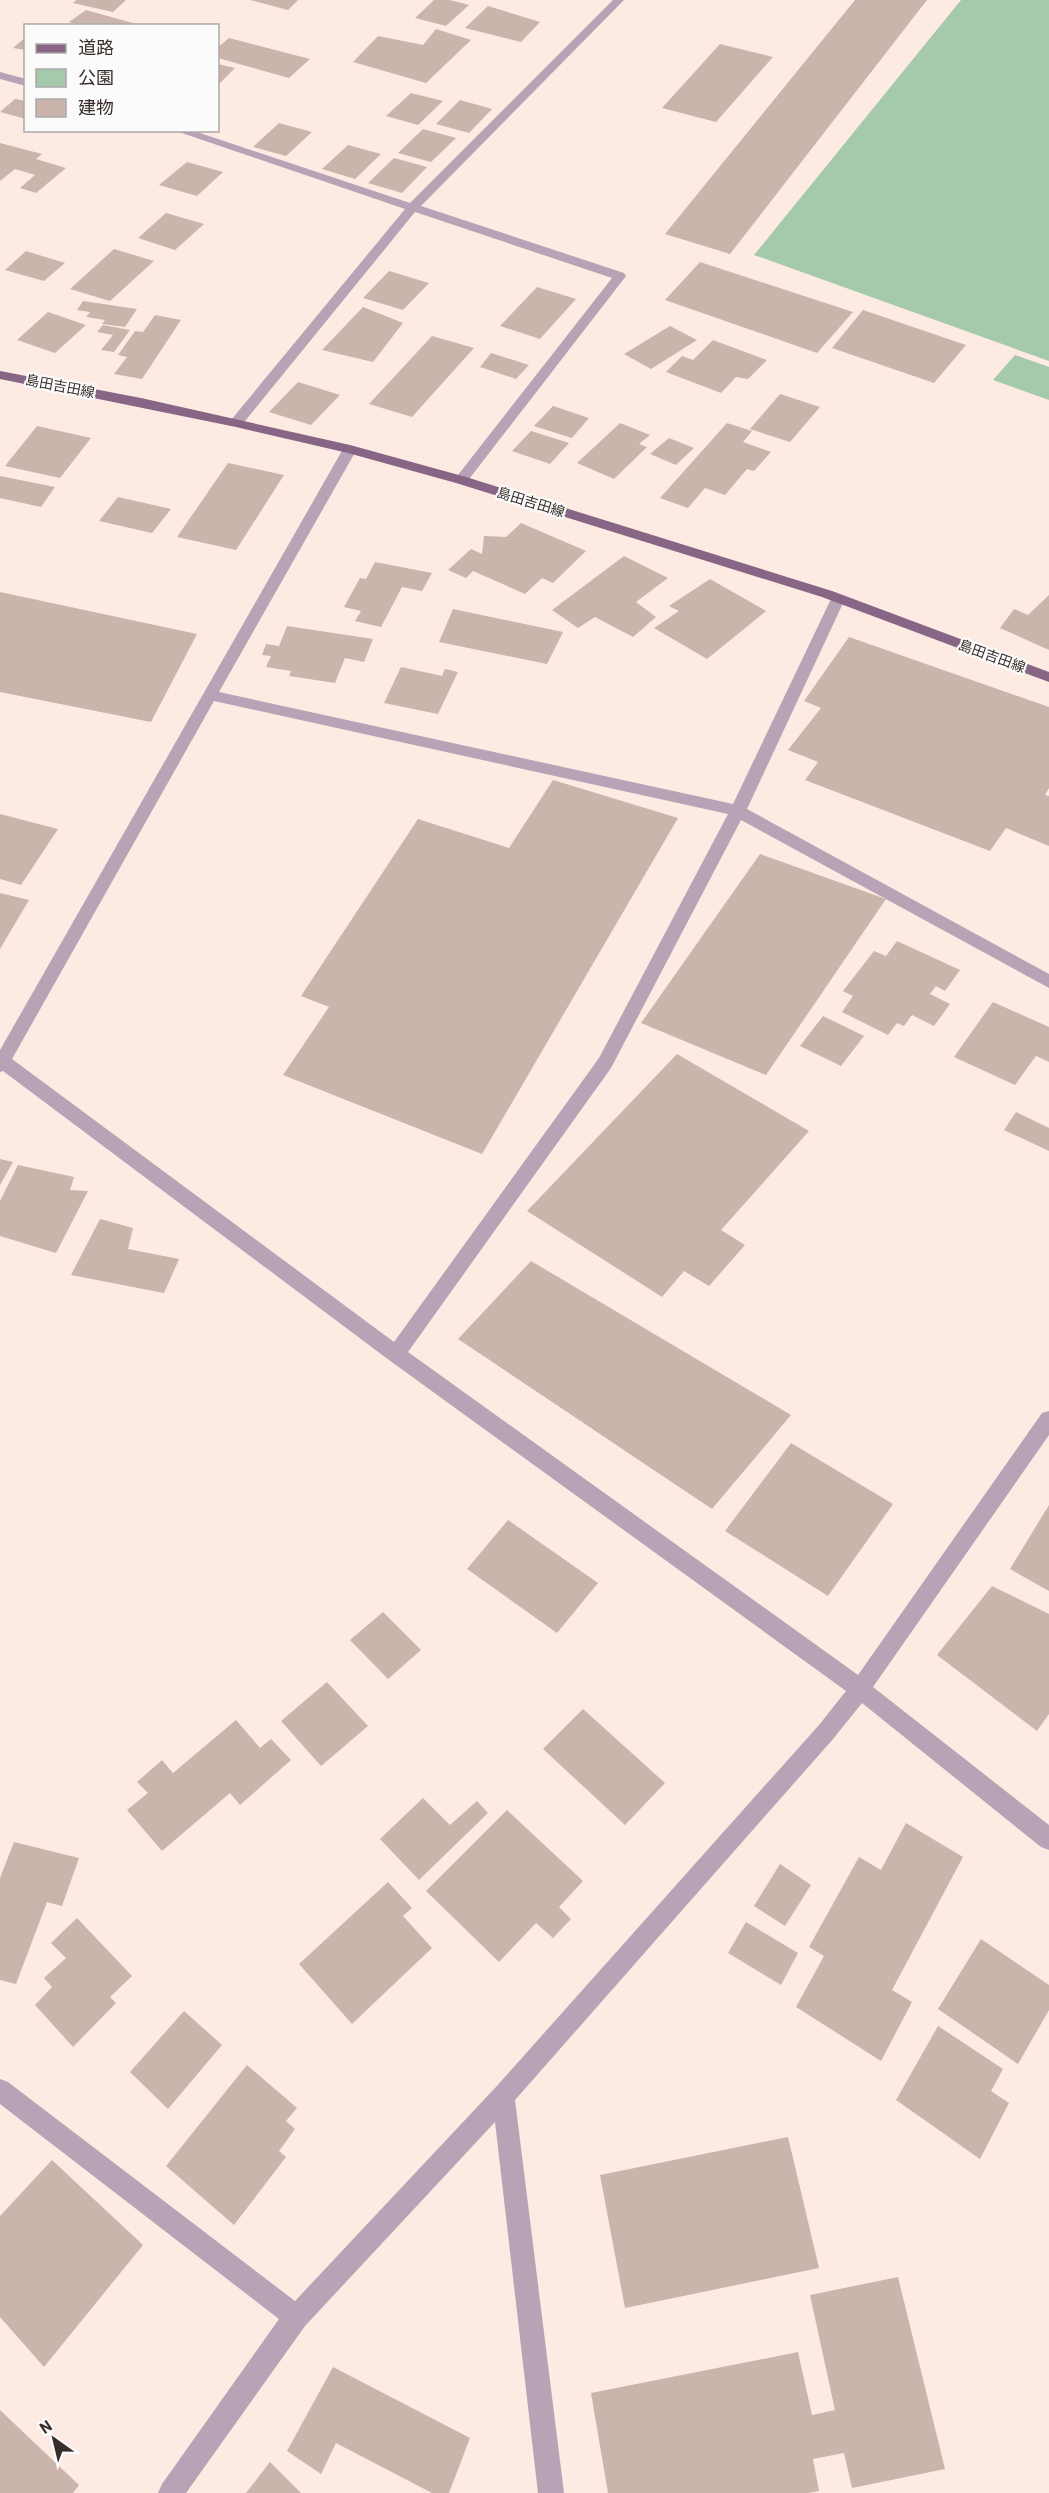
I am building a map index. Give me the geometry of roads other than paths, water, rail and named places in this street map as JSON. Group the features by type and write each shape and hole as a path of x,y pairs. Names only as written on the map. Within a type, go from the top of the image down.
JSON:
{"main road":[{"name":"島田吉田線","path":"0,375 236,423 350,449 461,480 838,599 1049,677"}],"street":[{"path":"236,423 413,207 619,0"},
{"path":"0,75 24,82"},
{"path":"184,132 620,276 461,480"},
{"path":"350,449 1,1062 396,1354 860,1689 1049,1839"},
{"path":"396,1354 605,1063 738,811 838,599"},
{"path":"211,695 738,811 1049,982"},
{"path":"171,2493 296,2317 503,2096 826,1732 860,1689 1049,1419"},
{"path":"0,2090 296,2317"},
{"path":"503,2096 551,2493"}]}
